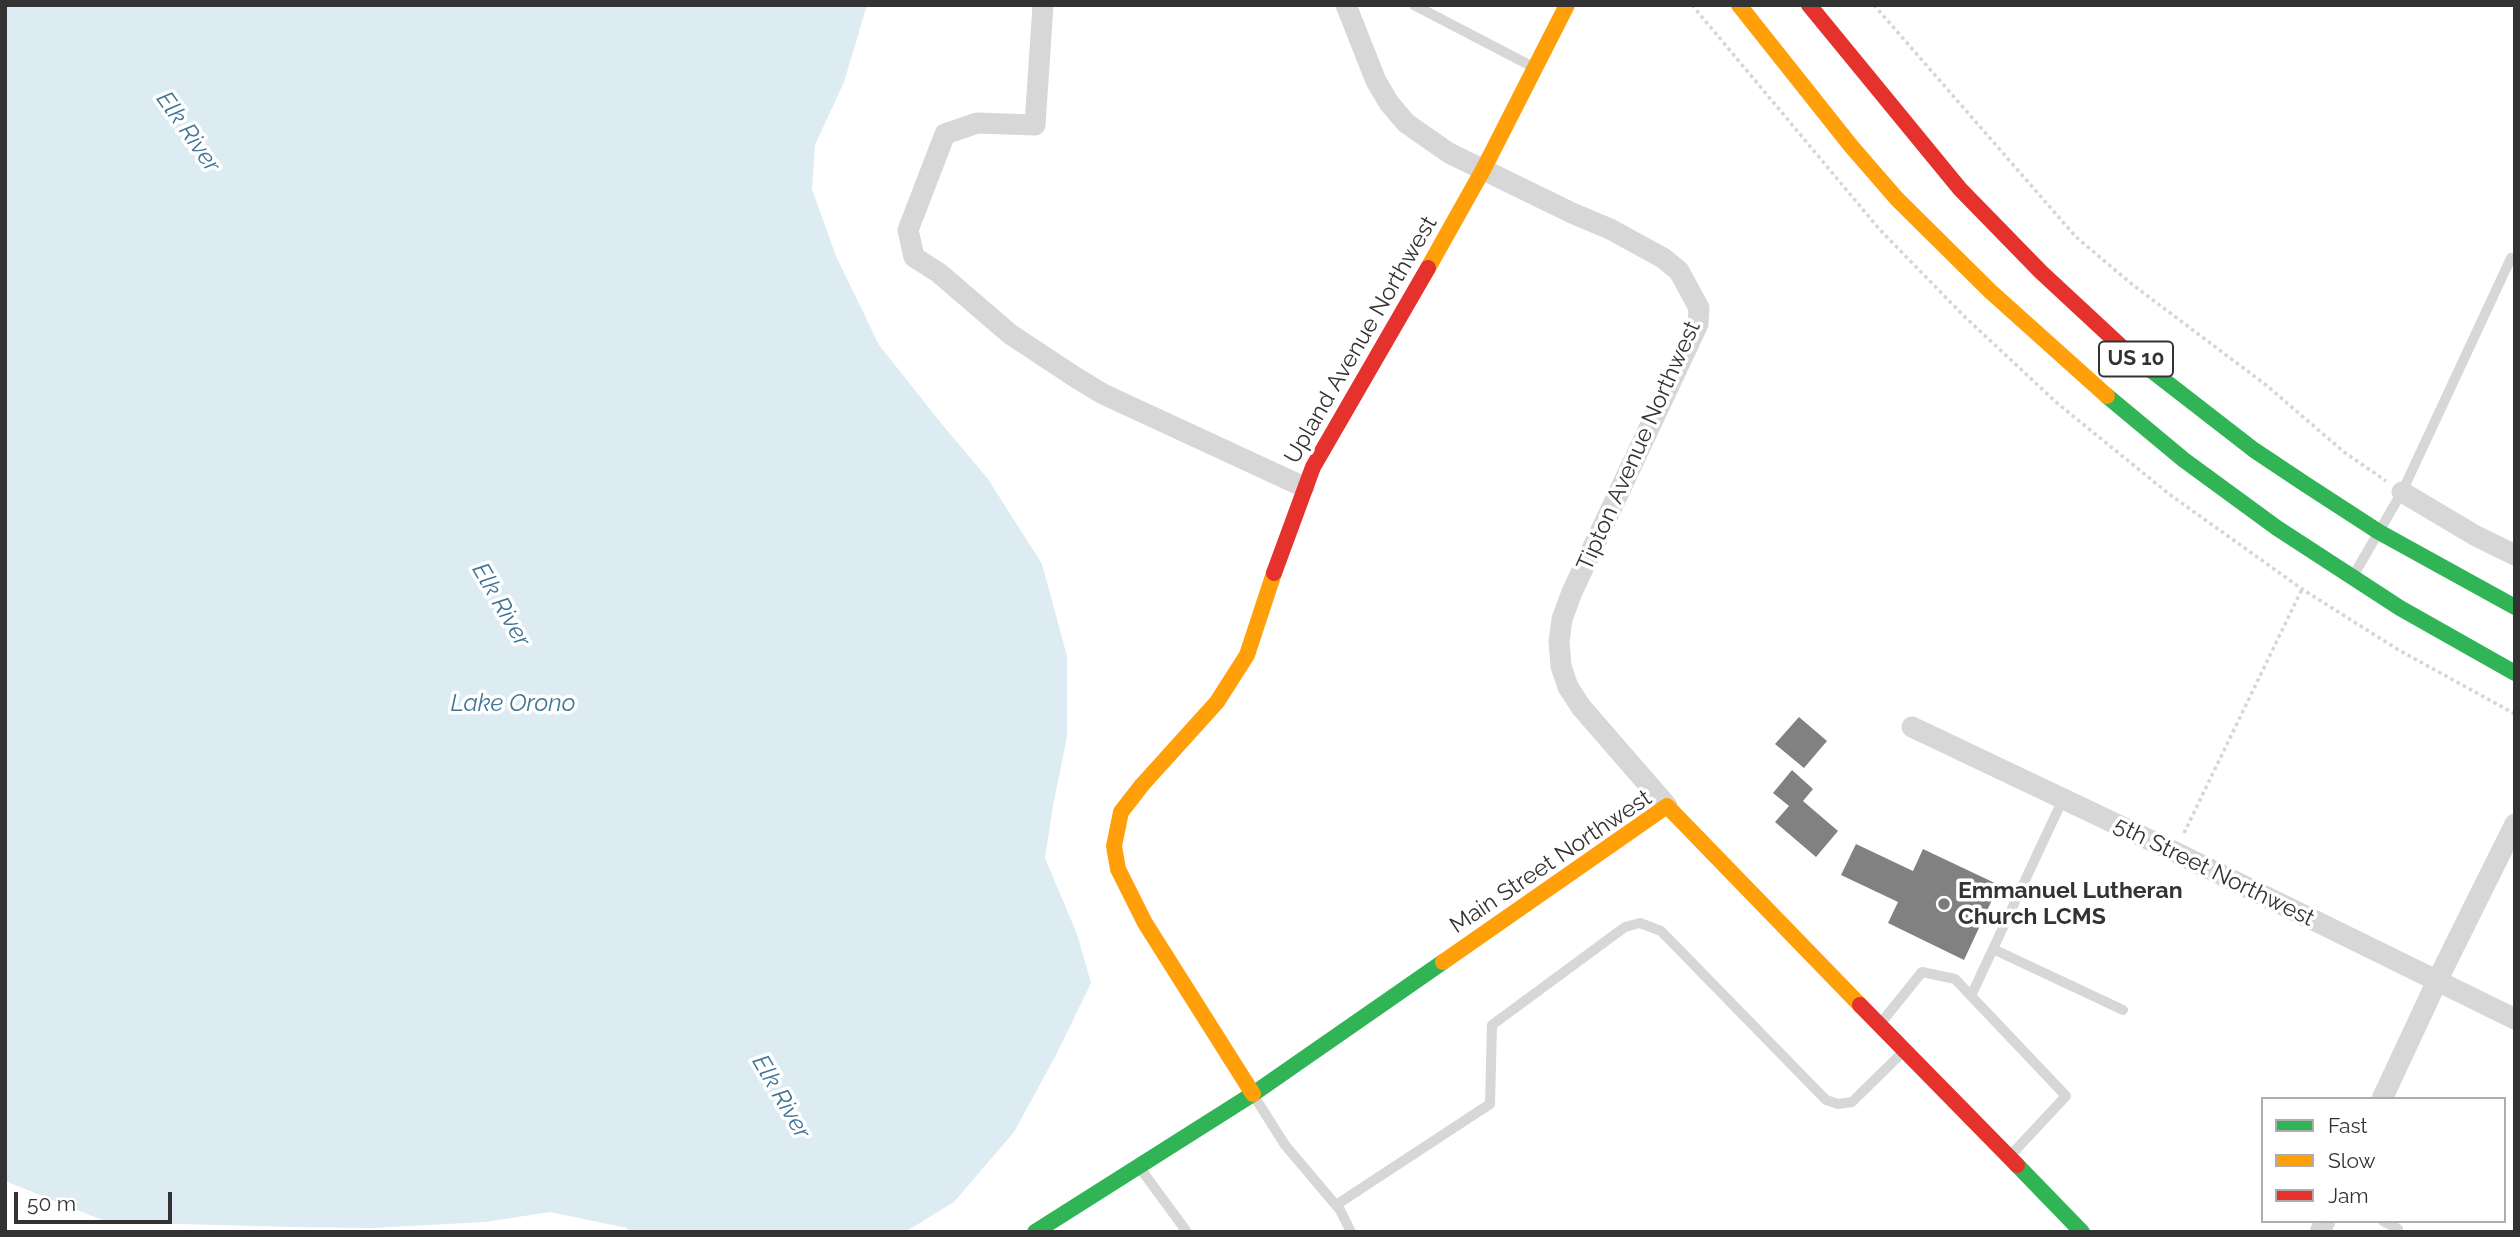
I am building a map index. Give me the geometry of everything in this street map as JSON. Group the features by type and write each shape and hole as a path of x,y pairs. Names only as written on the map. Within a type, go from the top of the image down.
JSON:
{"main road":[{"name":"Upland Avenue Northwest","path":"1253,1094 1145,923 1118,869 1114,846 1121,812 1217,702 1247,655 1304,487 1328,437 1413,295 1483,170 1567,5"},
{"name":"US 10","path":"1739,5 1851,146 1897,199 1990,291 2082,376 2184,460 2277,528 2458,642 2515,673"},
{"name":"US 10","path":"1809,5 1960,189 2041,272 2164,383 2253,450 2379,532 2515,607"},
{"name":"Main Street Northwest","path":"1035,1232 1253,1094 1667,806 2082,1232"}],"street":[{"path":"1043,5 1035,125 977,123 945,134 908,230 914,257 939,273 1010,334 1103,394 1304,487"},
{"name":"Tipton Avenue Northwest","path":"1346,5 1376,80 1389,103 1406,123 1427,139 1483,170 1572,214 1610,229 1663,258 1679,271 1699,308 1698,324 1572,592 1562,619 1559,642 1565,676 1581,707 1667,806"},
{"path":"2402,492 2476,536 2515,555"},
{"name":"5th Street Northwest","path":"1912,726 2515,1019"},
{"path":"2383,1097 2515,824"}],"lane":[{"path":"1415,5 1536,68"},
{"path":"2353,577 2402,492 2511,258"},
{"path":"1972,996 2063,799"},
{"path":"1336,1205 1490,1104 1492,1025 1625,928 1640,923 1661,931 1826,1100 1838,1104 1852,1102 1906,1049"},
{"path":"1993,949 2123,1010"},
{"path":"1880,1024 1922,972 1955,979 1972,996 2066,1096 2009,1156"},
{"path":"1253,1094 1285,1145 1336,1205 1351,1232"},
{"path":"1139,1166 1187,1232"}],"path":[{"path":"1874,5 2076,237 2133,285 2287,402 2344,452 2402,492"},
{"path":"2175,852 2302,589"}],"water":[{"name":"Lake Orono","path":"5,5 867,5 844,82 815,145 812,189 836,256 879,345 988,479 1042,564 1067,656 1067,737 1045,858 1077,934 1091,983 1014,1132 954,1202 905,1232 629,1232 627,1228 550,1212 485,1222 372,1228 293,1227 107,1222 5,1181"}],"building":[{"path":"1799,717 1827,741 1804,768 1775,744"},
{"path":"1792,770 1813,789 1803,801 1838,831 1816,857 1775,822 1789,806 1773,793"},
{"name":"Emmanuel Lutheran Church LCMS","path":"1856,844 1913,871 1923,849 1999,885 1964,960 1888,923 1898,902 1841,875"}],"traffic: fast":[{"path":"2125,350 2254,450 2305,484 2379,532 2515,607"},
{"path":"2107,396 2184,460 2277,528 2400,608 2515,673"},
{"path":"1035,1232 1253,1094 1443,962"},
{"path":"2017,1165 2082,1232"}],"traffic: slow":[{"path":"1428,268 1483,170 1567,5"},
{"path":"1739,5 1851,146 1897,199 1990,291 2107,396"},
{"path":"1253,1094 1145,923 1118,869 1114,846 1121,812 1217,702 1247,655 1274,573"},
{"path":"1443,962 1667,806 1860,1005"}],"traffic: jam":[{"path":"1809,5 1960,189 2041,272 2125,350"},
{"path":"1274,573 1313,467 1428,268"},
{"path":"1860,1005 2017,1165"}],"place":[{"name":"Emmanuel Lutheran Church LCMS","path":"1944,904"}],"water label":[{"name":"Elk River","path":"188,132"},
{"name":"Elk River","path":"501,605"},
{"name":"Elk River","path":"781,1097"}]}
